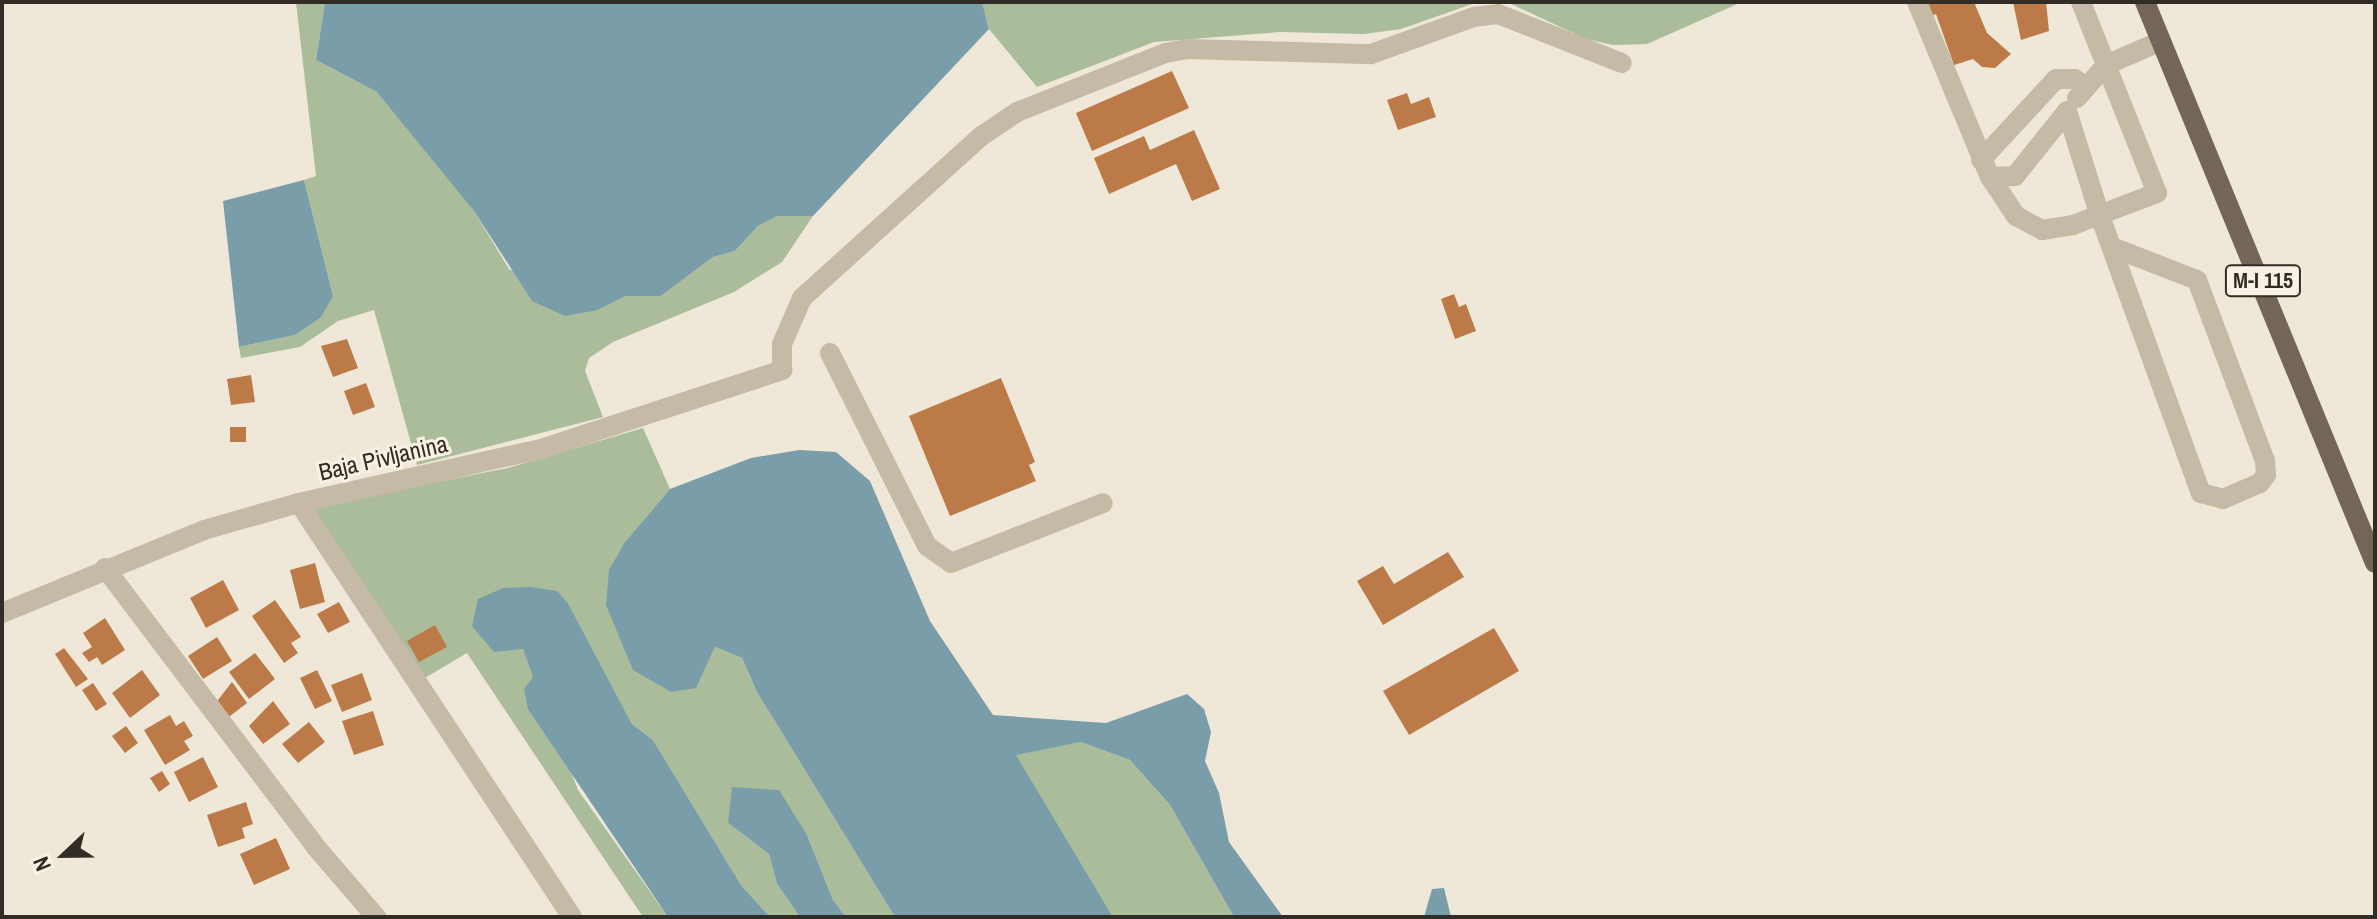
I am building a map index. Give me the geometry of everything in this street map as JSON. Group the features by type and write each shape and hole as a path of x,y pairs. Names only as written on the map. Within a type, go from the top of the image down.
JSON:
{"main road":[{"name":"M-I 115","path":"2145,2 2375,563"}],"street":[{"path":"1917,2 1985,168 2016,216 2042,230 2100,216 2157,193 2081,2"},
{"name":"Baja Pivljanina","path":"2,613 105,568 204,530 299,503 541,449 782,370 782,344 802,298 980,137 1017,112 1165,53 1187,49 1371,54 1474,17 1498,14 1622,63"},
{"path":"1985,168 2015,176 2106,65 2161,41"},
{"path":"1985,168 2056,79 2075,79 2085,87"},
{"path":"2067,111 2100,216 2201,493 2223,499 2260,483 2266,475 2265,461 2197,280 2112,247"},
{"path":"830,353 927,546 951,563 1103,503"},
{"path":"299,503 572,917"},
{"path":"105,568 315,846 376,917"}],"green space":[{"path":"296,2 325,2 316,60 377,92 416,134 474,211 509,269 598,310 626,296 661,296 713,257 735,251 758,226 776,216 813,216 782,262 734,292 613,342 589,358 585,371 603,417 417,465 374,310 338,321 300,347 241,358 239,347 295,335 333,296 304,180 316,176"},
{"path":"982,2 1478,2 1401,29 1364,34 1280,32 1154,42 1037,87 989,29"},
{"path":"1507,2 1742,2 1647,44 1613,45 1586,39"},
{"path":"643,428 670,489 625,542 696,687 715,647 742,658 757,692 895,917 846,917 833,900 807,835 728,823 769,854 777,884 800,917 770,917 741,885 653,740 632,724 568,603 523,649 578,790 668,917 643,917 467,653 423,679 314,512 319,505 508,468"},
{"path":"1081,742 1130,760 1170,805 1234,917 1113,917 1015,754"}],"water":[{"path":"325,2 982,2 989,29 813,216 777,216 758,226 735,251 713,257 661,296 626,296 598,310 565,316 532,301 474,211 377,92 316,60"},
{"path":"304,180 333,296 321,317 295,335 239,347 223,201"},
{"path":"799,450 836,452 870,481 930,621 993,715 1106,723 1187,694 1204,709 1211,732 1205,761 1219,793 1229,842 1283,917 1234,917 1170,805 1130,760 1081,742 1016,755 1113,917 895,917 757,692 742,658 715,647 696,688 671,692 633,670 606,605 609,570 625,542 670,489 751,458"},
{"path":"531,587 557,591 568,603 632,724 653,740 741,885 770,917 668,917 528,709 524,689 533,677 523,649 494,652 472,626 478,599 503,588"},
{"path":"732,787 779,790 807,835 833,900 846,917 800,917 777,884 769,854 728,823"},
{"path":"1444,888 1451,917 1424,917 1432,889"}],"building":[{"path":"1925,2 1974,2 1987,33 2011,54 1995,68 1982,67 1973,59 1954,65 1936,14 1931,16"},
{"path":"2013,2 2046,2 2049,31 2021,40"},
{"path":"1172,71 1189,108 1092,151 1076,113"},
{"path":"1407,93 1411,104 1429,97 1436,117 1398,130 1387,100"},
{"path":"1194,130 1220,189 1192,201 1176,164 1109,194 1094,158 1144,136 1150,150"},
{"path":"1454,294 1459,307 1466,304 1476,331 1455,339 1441,299"},
{"path":"347,339 358,368 333,377 321,346"},
{"path":"251,375 255,402 231,405 227,379"},
{"path":"1001,378 1035,462 1029,465 1036,481 950,516 909,416"},
{"path":"366,383 375,407 353,415 344,391"},
{"path":"230,427 246,427 246,442 230,442"},
{"path":"1448,552 1464,577 1383,625 1357,581 1383,566 1394,584"},
{"path":"315,563 325,602 300,609 290,570"},
{"path":"223,580 239,610 206,628 190,598"},
{"path":"275,600 301,637 291,643 298,653 284,663 252,616"},
{"path":"339,602 350,622 328,633 317,614"},
{"path":"105,618 125,650 102,665 97,657 89,662 82,653 92,647 83,633"},
{"path":"435,625 447,647 419,662 407,641"},
{"path":"1494,628 1519,671 1409,735 1383,691"},
{"path":"217,637 232,661 203,679 188,656"},
{"path":"64,648 88,679 76,687 55,654"},
{"path":"255,653 275,679 249,699 229,672"},
{"path":"142,670 160,695 130,718 112,693"},
{"path":"317,670 332,701 315,709 300,678"},
{"path":"362,673 372,700 342,712 331,685"},
{"path":"232,682 247,703 225,720 214,705"},
{"path":"93,683 107,704 96,711 82,690"},
{"path":"273,701 290,724 263,744 249,726"},
{"path":"373,711 384,745 354,755 342,721"},
{"path":"170,715 176,726 184,721 193,736 184,741 190,750 165,765 144,730"},
{"path":"309,722 325,742 298,763 282,744"},
{"path":"126,726 138,743 125,753 112,736"},
{"path":"203,757 218,787 189,802 174,772"},
{"path":"162,771 170,784 159,792 150,778"},
{"path":"246,802 253,824 242,828 245,838 218,847 207,815"},
{"path":"276,838 290,869 254,885 240,854"}]}
